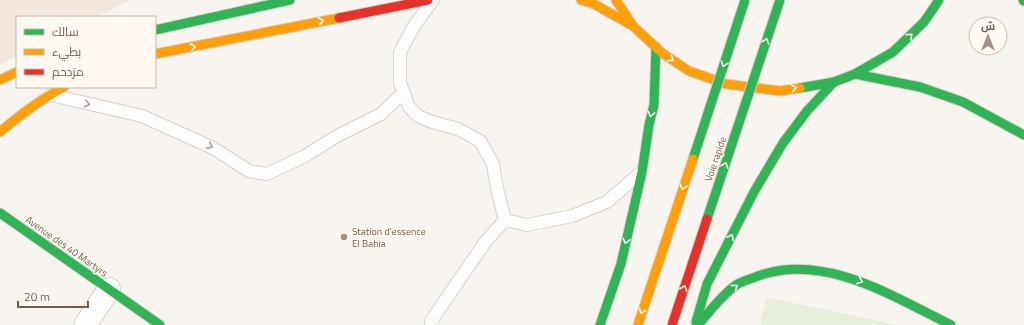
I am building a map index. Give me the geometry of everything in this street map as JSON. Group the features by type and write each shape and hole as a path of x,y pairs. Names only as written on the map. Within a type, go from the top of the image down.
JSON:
{"main road":[{"path":"156,30 259,11 290,0"},
{"path":"156,54 263,30 428,0"},
{"path":"581,0 594,4 633,26 662,53 689,71 726,84 780,91 834,82 855,74 892,52 924,22 939,0"},
{"path":"616,0 633,26"},
{"path":"638,325 745,0"},
{"name":"Voie rapide","path":"672,325 780,0"},
{"path":"600,325 621,264 642,172 649,125 654,105 656,47"},
{"path":"0,80 16,72"},
{"path":"855,74 920,87 963,102 1024,135"},
{"path":"695,325 707,284 754,192 783,143 807,111 834,82"},
{"path":"0,132 19,115 62,88"},
{"name":"Avenue des 40 Martyrs","path":"0,212 160,325"},
{"path":"698,325 717,303 737,284 764,274 788,269 817,270 848,277 887,293 951,325"}],"street":[{"path":"85,325 109,289"}],"lane":[{"path":"433,0 414,26 400,52 400,83 403,93 409,107 418,116 432,122 458,128 480,141 493,164 497,190 505,220"},
{"path":"49,95 142,116 214,148 249,171 267,174 305,156 337,136 381,114 403,93"},
{"path":"505,220 527,225 572,216 607,202 642,172"},
{"path":"432,325 431,322 486,241 505,220"}],"shaded area":[{"path":"0,0 130,0 98,16 16,16 16,57 0,65"}],"green space":[{"path":"766,297 898,325 760,325"}],"traffic: fast":[{"path":"156,30 290,0"},
{"path":"693,159 745,0"},
{"path":"707,219 780,0"},
{"path":"800,88 834,82 855,74 893,52 924,22 939,0"},
{"path":"600,325 621,264 642,172 649,125 654,105 656,47"},
{"path":"855,74 920,87 963,102 1024,135"},
{"path":"696,322 707,284 754,192 783,143 807,111 834,82"},
{"path":"0,213 160,325"},
{"path":"698,325 721,299 738,284 758,276 783,270 808,270 833,274 858,281 906,302 951,325"}],"traffic: slow":[{"path":"581,0 594,4 633,26"},
{"path":"616,0 633,26 662,53 689,71 726,84 780,91 800,88"},
{"path":"156,54 339,18"},
{"path":"0,80 16,72"},
{"path":"0,132 15,119 62,88"},
{"path":"638,325 693,159"}],"traffic: jam":[{"path":"339,18 428,0"},
{"path":"672,325 707,219"}],"place":[{"name":"Station d'essence El Bahia","path":"344,237"}]}
